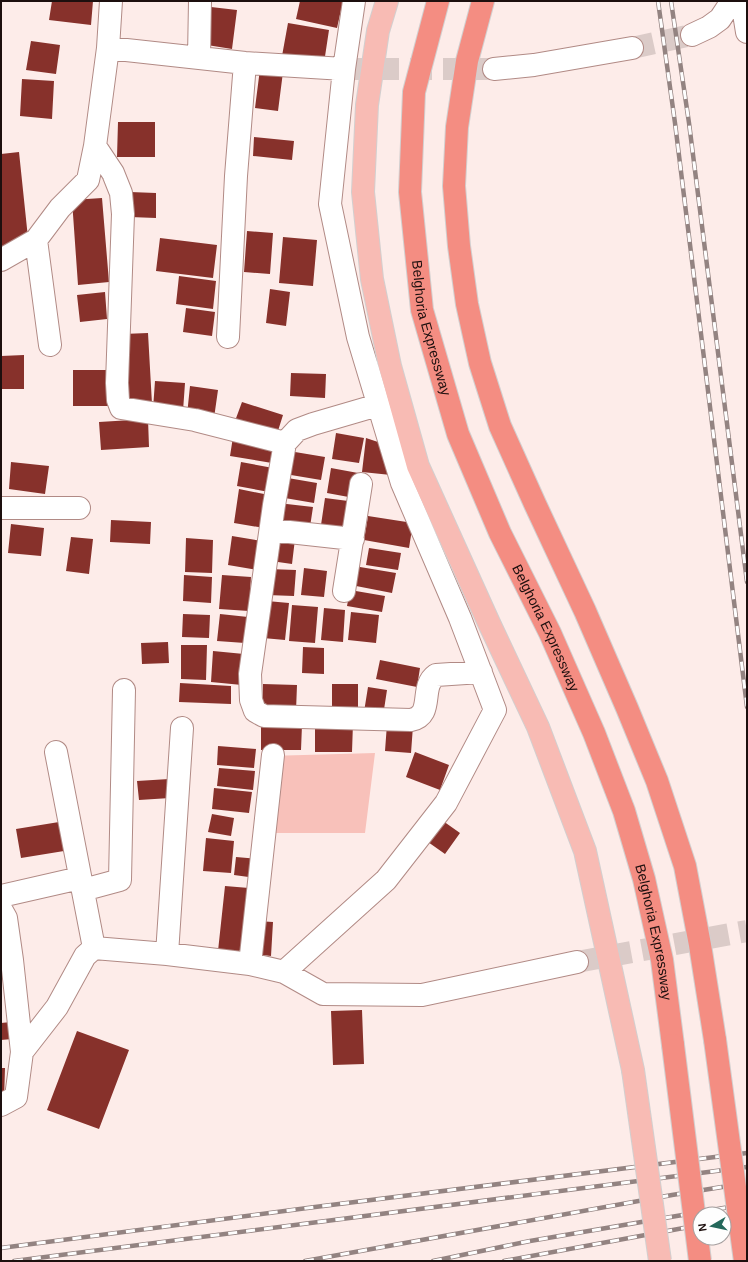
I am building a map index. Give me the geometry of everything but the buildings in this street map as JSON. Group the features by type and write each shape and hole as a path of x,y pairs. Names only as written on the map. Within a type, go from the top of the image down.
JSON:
{"highway":[{"name":"Belghoria Expressway","path":"438,1 414,92 410,192 422,310 458,434 500,533 550,633 588,718 624,811 644,878 662,960 700,1261"},
{"path":"483,1 466,61 457,134 454,186 459,246 467,304 480,363 500,426 586,611 658,781 685,866 716,1040 745,1261"}],"main road":[{"path":"387,1 378,30 367,105 363,192 372,280 390,366 418,466 538,727 585,851 633,1070 660,1261"}],"street":[{"path":"1,260 36,240 60,208 88,180 95,146 108,48 111,1"},
{"path":"199,57 200,1"},
{"path":"284,972 386,880 446,802 495,710 460,618 402,483 358,337 330,204 344,70 354,1"},
{"path":"692,36 720,19 732,1"},
{"path":"742,1 747,32"},
{"path":"108,48 245,63 344,70"},
{"path":"494,70 534,65 632,48"},
{"path":"228,337 236,176 245,63"},
{"path":"95,146 113,173 120,193 122,207 117,383 118,400 121,408 195,420 285,443"},
{"path":"36,240 50,345"},
{"path":"378,405 297,430 285,443 274,506 250,674 251,700 255,711 264,716 418,719 422,716 424,710 428,685 431,678 436,675 481,672"},
{"path":"344,592 361,484"},
{"path":"1,508 79,508"},
{"path":"271,530 353,539"},
{"path":"1,896 120,880 124,690"},
{"path":"167,954 182,728"},
{"path":"56,752 94,948"},
{"path":"250,964 273,755"},
{"path":"1,909 6,918 7,960 22,1052 16,1097 1,1105"},
{"path":"22,1052 58,1007 85,956 94,948 167,954 250,964 284,972 323,994 422,995 577,962"},
{"path":"734,1261 747,1259"}],"shaded area":[{"path":"375,753 365,833 263,833 268,756"}],"tunnel":[{"path":"632,48 692,35"},
{"path":"344,69 494,69"},
{"path":"577,962 747,931"}],"railway":[{"path":"658,1 675,123 747,707"},
{"path":"671,1 689,123 747,582"},
{"path":"1,1248 747,1153"},
{"path":"14,1261 747,1167"},
{"path":"305,1261 672,1195 747,1183"},
{"path":"433,1261 530,1241 747,1204"},
{"path":"732,1220 747,1217"},
{"path":"504,1261 692,1226"}]}
